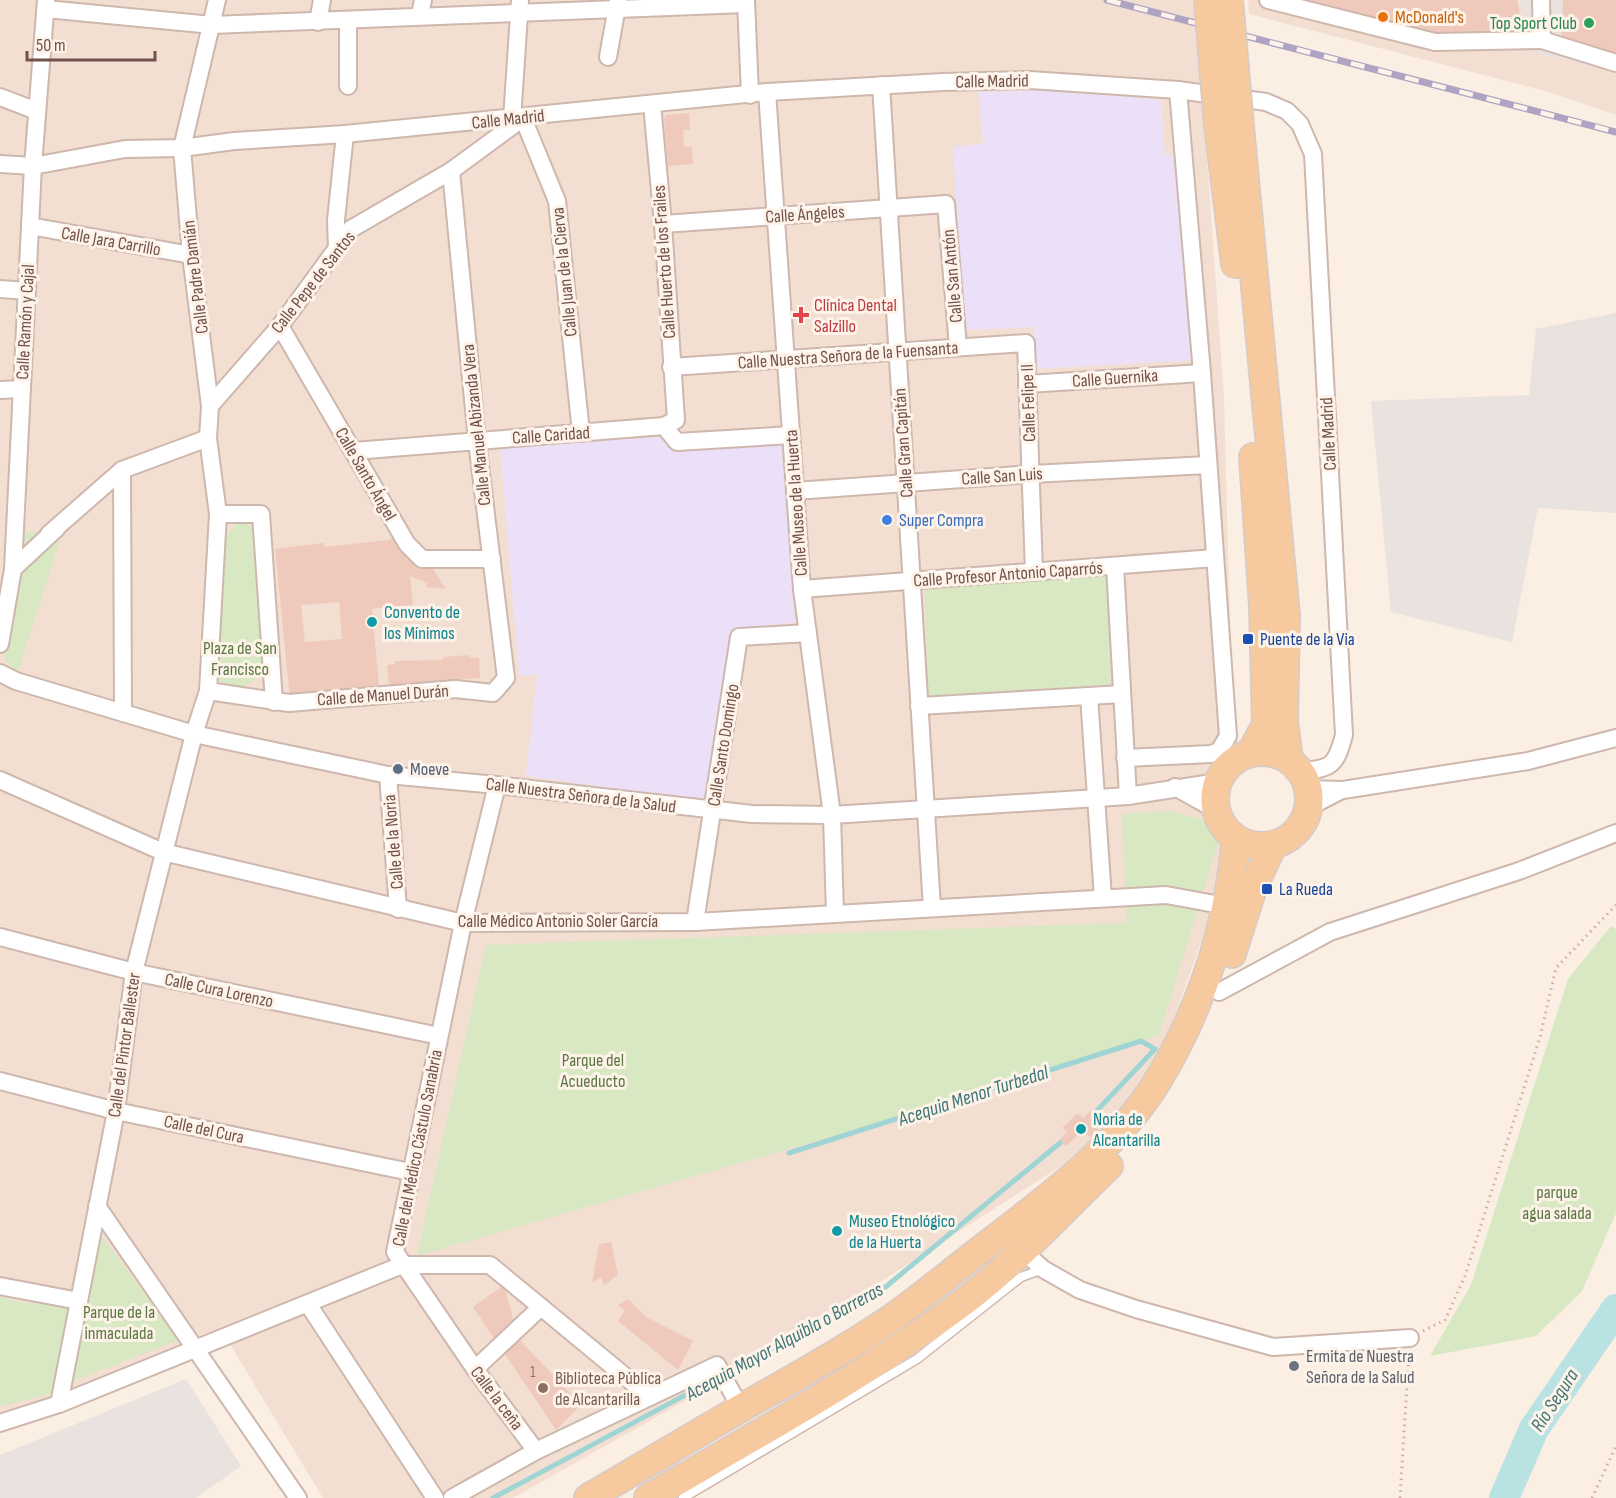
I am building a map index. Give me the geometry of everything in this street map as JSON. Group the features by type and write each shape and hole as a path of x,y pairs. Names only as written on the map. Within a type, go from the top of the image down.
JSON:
{"main road":[{"path":"1208,0 1229,126 1286,616 1284,721 1302,782 1302,824 1289,838 1272,845 1254,846 1236,839 1223,827 1216,810 1215,792 1221,774 1234,760 1251,753 1270,752 1302,782"},
{"path":"1229,0 1229,126 1263,606 1266,724 1251,753"},
{"path":"588,1498 890,1320 1040,1204 1125,1124 1156,1084 1182,1038 1204,986 1232,884 1236,839"},
{"path":"648,1498 828,1393 906,1343 964,1302 1022,1250 1112,1163 1145,1126 1175,1084 1202,1034 1219,992 1252,888 1272,845"}],"street":[{"name":"Calle Padre Damián","path":"210,406 191,255 182,148 217,0"},
{"path":"318,22 322,0"},
{"path":"1268,0 1435,42 1542,40 1616,63"},
{"path":"1541,0 1542,40"},
{"path":"46,5 212,25 348,21 422,8 746,2 750,95"},
{"name":"Calle Ramón y Cajal","path":"0,644 13,569 7,547 22,389 33,166 46,5"},
{"path":"608,57 617,5"},
{"path":"517,118 519,7"},
{"path":"348,21 348,86"},
{"name":"Calle Madrid","path":"0,164 33,166 125,148 182,148 234,141 345,134 517,118 767,92 881,85 1030,80 1178,90 1266,102 1287,111 1300,124 1313,154 1344,735 1336,760 1302,782"},
{"name":"Calle Gran Capitán","path":"881,85 932,908"},
{"path":"1125,758 1211,754 1225,746 1228,736 1202,373 1178,90"},
{"name":"Calle Museo de la Huerta","path":"767,92 802,589 832,815 835,913"},
{"path":"0,97 37,111"},
{"name":"Calle Huerto de los Frailes","path":"652,104 663,224 671,367 670,423"},
{"name":"Calle Pepe de Santos","path":"210,406 280,326 351,229 451,171 517,118"},
{"name":"Calle Juan de la Cierva","path":"517,118 557,201 581,433"},
{"path":"337,250 336,220 345,134"},
{"name":"Calle Manuel Abizanda Vera","path":"451,171 477,441 506,678 493,693"},
{"name":"Calle Ángeles","path":"663,224 946,204"},
{"name":"Calle San Antón","path":"946,204 958,347"},
{"name":"Calle Jara Carrillo","path":"30,226 191,255"},
{"path":"0,289 27,291"},
{"name":"Calle Santo Ángel","path":"280,326 406,544 422,559 492,559"},
{"name":"Calle Nuestra Señora de la Fuensanta","path":"671,367 1026,343"},
{"name":"Calle Felipe II","path":"1026,343 1034,572"},
{"name":"Calle Guernika","path":"1027,384 1202,373"},
{"path":"0,390 22,389"},
{"path":"210,406 208,438 218,514 261,513 274,702"},
{"path":"670,423 677,442 791,435"},
{"name":"Calle Caridad","path":"354,451 581,433 670,423"},
{"path":"13,569 122,470 208,438"},
{"name":"Calle San Luis","path":"795,491 1031,474 1208,465"},
{"path":"122,470 123,713"},
{"name":"Calle del Pintor Ballester","path":"59,1404 116,1111 134,972 194,734 208,691 218,514"},
{"name":"Calle Profesor Antonio Caparrós","path":"802,589 1215,558"},
{"path":"1115,566 1128,796"},
{"name":"Calle Santo Domingo","path":"695,922 740,637 808,633"},
{"name":"Calle Nuestra Señora de la Salud","path":"0,673 16,681 194,734 388,775 752,814 832,815 1128,796 1218,782"},
{"name":"Calle de Manuel Durán","path":"208,691 274,702 456,690 493,693"},
{"path":"920,705 1122,694"},
{"path":"1089,696 1103,898"},
{"path":"1302,782 1343,790 1528,760 1616,738"},
{"name":"Calle de la Noria","path":"388,775 398,909"},
{"name":"Calle Médico Antonio Soler García","path":"0,780 164,852 463,923 695,922 1166,895 1226,906"},
{"name":"Calle del Médico Cástulo Sanabria","path":"0,1423 59,1404 402,1265 395,1252 410,1172 463,923 496,785"},
{"path":"1175,787 1216,810"},
{"path":"1219,992 1330,932 1519,871 1616,832"},
{"name":"Calle Cura Lorenzo","path":"0,937 134,972 439,1036"},
{"name":"Calle del Cura","path":"0,1082 116,1111 410,1172"},
{"path":"98,1206 298,1498"},
{"path":"1022,1250 1043,1269 1080,1290 1136,1309 1273,1347 1410,1338"},
{"path":"402,1265 490,1265 650,1397"},
{"name":"Calle la ceña","path":"402,1265 536,1451"},
{"path":"0,1286 79,1301"},
{"path":"308,1304 435,1498"},
{"path":"475,1369 541,1306"},
{"path":"452,1498 536,1451 717,1365 741,1409"}],"lane":[{"path":"683,1498 917,1359 1020,1277 1043,1269"}],"path":[{"path":"1400,1498 1410,1338 1445,1320 1465,1276 1540,1037 1556,968 1616,905"},
{"path":"1592,1498 1616,1446"}],"shaded area":[{"path":"0,0 1196,0 1224,399 1234,773 1212,911 1170,1030 1122,1114 1061,1166 766,1355 513,1498 323,1498 225,1336 0,1425"},
{"path":"1248,0 1616,0 1616,115 1549,92 1249,14"},
{"path":"1520,0 1616,0 1616,71 1536,53"},
{"path":"1058,90 1161,100 1165,155 1174,155 1196,360 1036,369 1033,327 964,330 953,147 983,144 978,92"},
{"path":"1616,313 1616,513 1538,508 1512,642 1391,612 1371,401 1529,395 1536,329"},
{"path":"669,437 671,450 781,442 795,622 737,629 705,801 526,776 537,675 519,676 500,445"},
{"path":"186,1379 241,1466 196,1498 0,1498 0,1455"}],"green space":[{"name":"Plaza de San Francisco","path":"237,524 248,525 256,530 266,666 250,683 233,686 217,680 225,536"},
{"path":"29,531 61,536 17,674 4,658 25,535"},
{"path":"1111,574 1116,684 928,696 925,588"},
{"name":"Parque del Acueducto","path":"1168,811 1210,821 1219,840 1159,1035 1034,1078 417,1256 486,945 1127,923 1122,814"},
{"name":"parque agua salada","path":"1611,926 1616,929 1616,1213 1582,1291 1536,1336 1430,1356 1471,1285 1568,979"},
{"name":"Parque de la inmaculada","path":"98,1231 179,1340 70,1382"},
{"path":"0,1297 25,1303 78,1306 62,1390 0,1407"}],"building":[{"path":"1273,0 1517,0 1524,33 1421,34"},
{"name":"Top Sport Club","path":"1563,0 1616,0 1616,59 1561,46"},
{"path":"689,113 690,130 683,130 684,147 692,147 693,164 668,166 664,118 666,115"},
{"path":"395,536 408,559 433,569 446,589 426,587 428,583 410,576 413,605 372,609 379,686 290,698 275,549 324,543 325,547 388,540","holes":["339,602 342,639 305,642 301,605"]},
{"path":"469,655 469,658 479,658 480,678 389,685 387,665 395,664 395,661 443,660 443,657"},
{"name":"Noria de Alcantarilla","path":"1090,1111 1097,1117 1091,1123 1099,1130 1091,1138 1083,1130 1066,1146 1060,1140 1067,1132 1062,1128 1078,1113 1083,1118"},
{"path":"611,1242 618,1275 604,1285 601,1277 592,1283 599,1244"},
{"path":"504,1285 518,1338 581,1405 556,1430 473,1307"},
{"path":"628,1299 646,1317 693,1341 678,1370 618,1321 625,1310 618,1305"}],"waterway":[{"name":"Acequia Menor Turbedal","path":"789,1153 1141,1041 1155,1049 1089,1119"},
{"name":"Acequia Mayor Alquibla o Barreras","path":"493,1498 883,1289 1066,1138"},
{"name":"Río Segura","path":"1504,1498 1534,1429 1616,1309"}],"railway":[{"path":"1107,0 1616,132"}],"place":[{"name":"McDonald's","path":"1383,17"},
{"name":"Top Sport Club","path":"1589,23"},
{"name":"Clínica Dental Salzillo","path":"801,315"},
{"name":"Super Compra","path":"887,520"},
{"name":"Convento de los Mínimos","path":"372,622"},
{"name":"Puente de la Via","path":"1248,639"},
{"name":"Moeve","path":"398,769"},
{"name":"La Rueda","path":"1267,889"},
{"name":"Noria de Alcantarilla","path":"1081,1129"},
{"name":"Museo Etnológico de la Huerta","path":"837,1231"},
{"name":"Ermita de Nuestra Señora de la Salud","path":"1294,1366"},
{"name":"Biblioteca Pública de Alcantarilla","path":"543,1388"}]}
